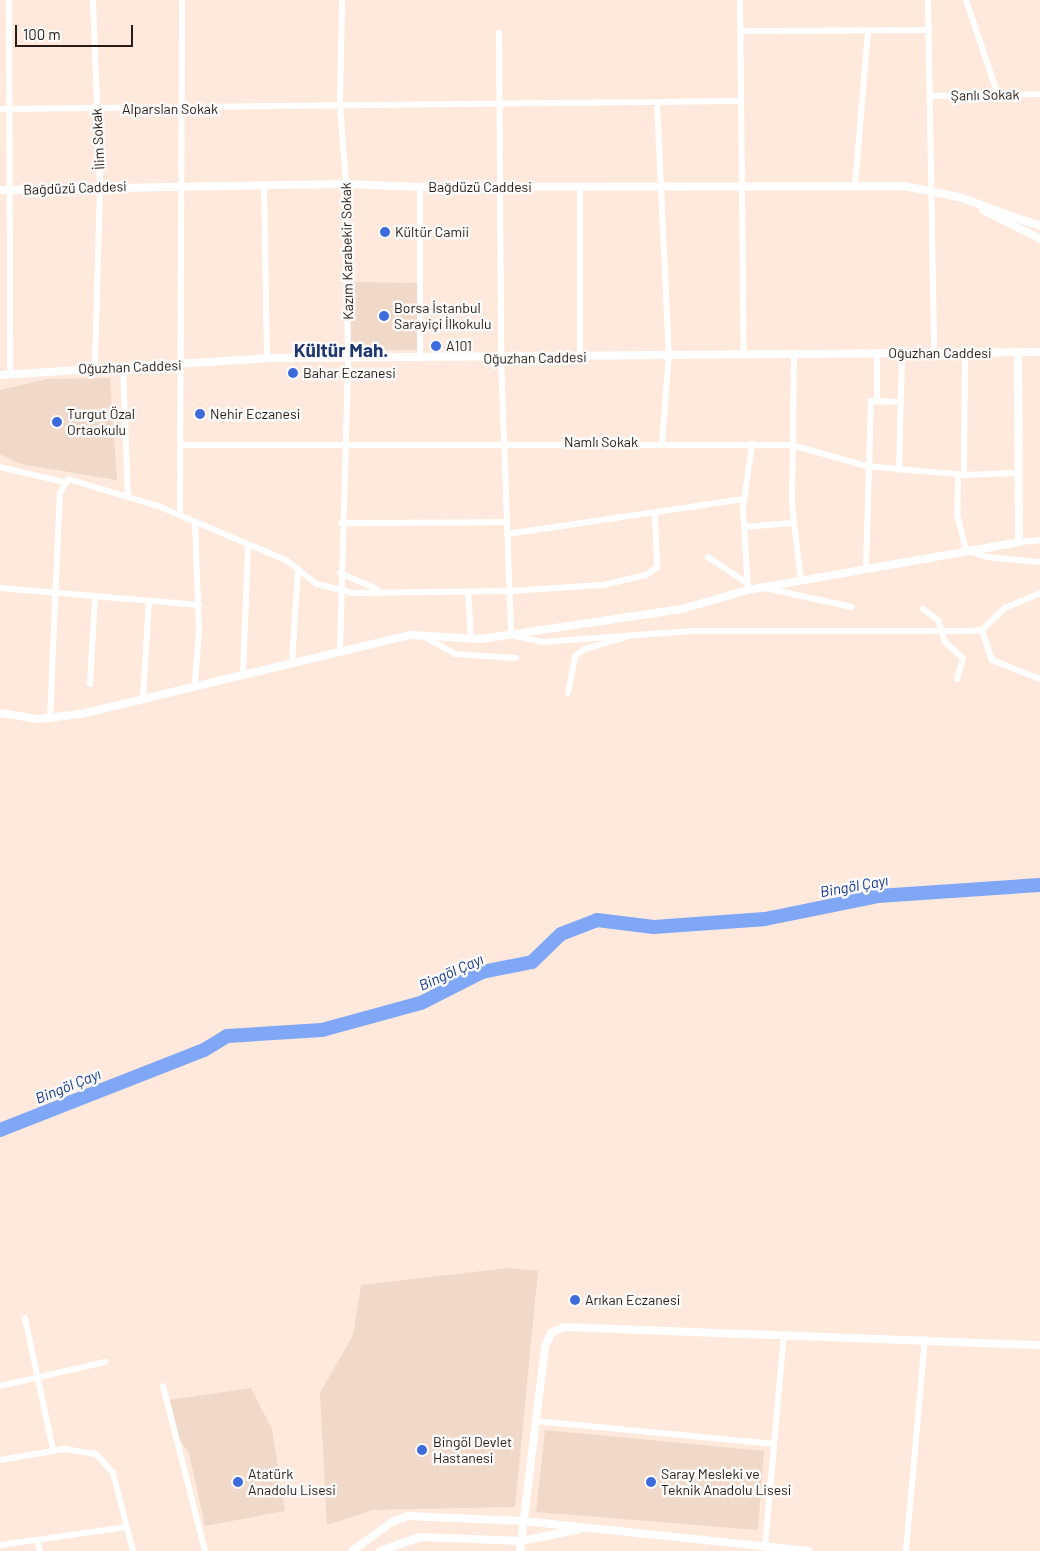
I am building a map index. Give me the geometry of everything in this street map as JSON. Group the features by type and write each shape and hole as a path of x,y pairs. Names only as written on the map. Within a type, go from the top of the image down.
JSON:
{"street":[{"path":"9,0 10,375"},
{"name":"İlim Sokak","path":"93,0 100,185 95,368"},
{"path":"180,515 182,0"},
{"name":"Kazım Karabekir Sokak","path":"340,651 340,523 347,442 348,360 346,184 340,106 342,0"},
{"path":"740,0 740,186 744,356"},
{"path":"928,0 934,352"},
{"path":"966,0 998,95"},
{"path":"740,31 928,30"},
{"path":"855,186 868,31"},
{"path":"499,32 500,358 511,635"},
{"name":"Şanlı Sokak","path":"929,96 1040,94"},
{"name":"Alparslan Sokak","path":"0,109 182,110 740,101"},
{"path":"657,103 659,186 669,354 662,442"},
{"name":"Bağdüzü Caddesi","path":"0,190 100,185 181,187 346,184 420,188 904,186 959,198"},
{"path":"264,186 268,358"},
{"path":"580,186 580,358"},
{"path":"420,188 420,359"},
{"path":"959,198 1040,226"},
{"path":"959,198 1040,239"},
{"path":"1018,352 1018,542"},
{"name":"Oğuzhan Caddesi","path":"0,374 10,375 268,358 348,360 580,358 669,354 744,356 1040,352"},
{"path":"877,402 878,353"},
{"path":"965,353 961,475 957,514 966,550"},
{"path":"899,470 902,354"},
{"path":"794,355 793,523 801,580"},
{"path":"123,367 128,497"},
{"path":"866,567 866,466 871,402 900,402"},
{"name":"Namlı Sokak","path":"181,445 347,442 792,444 866,466 961,475 1017,473"},
{"path":"748,586 743,499 752,444"},
{"path":"0,467 64,482 76,481 180,515 248,546 286,560 317,584 340,591 509,591 603,585 654,572 658,549 655,513"},
{"path":"50,718 54,594 64,482"},
{"path":"507,534 743,499"},
{"path":"195,521 199,605 195,683"},
{"path":"340,523 506,522"},
{"path":"744,527 793,523"},
{"path":"763,587 966,550 1040,540"},
{"path":"243,673 248,546"},
{"path":"966,550 987,557 1040,562"},
{"path":"708,557 748,586"},
{"path":"292,662 298,570"},
{"path":"340,573 378,590"},
{"path":"0,713 50,718 143,698 195,683 421,635 471,640 511,635 682,609 748,586 763,587 852,607"},
{"path":"0,588 199,605"},
{"path":"468,591 471,640"},
{"path":"511,635 542,642 642,634 982,630 1005,608 1040,593"},
{"path":"90,684 95,597"},
{"path":"143,698 149,601"},
{"path":"923,609 944,630 945,642 963,658 958,679"},
{"path":"982,630 992,660 1040,679"},
{"path":"568,693 575,656 585,648 642,634"},
{"path":"421,635 455,654 516,658"},
{"path":"25,1318 53,1450"},
{"path":"520,1551 547,1338 564,1327 925,1339 1040,1345"},
{"path":"765,1546 784,1334"},
{"path":"906,1551 925,1339"},
{"path":"0,1386 105,1362"},
{"path":"163,1386 205,1551"},
{"path":"536,1420 774,1444"},
{"path":"0,1460 53,1450 84,1450 106,1462 113,1473 133,1551"},
{"path":"352,1551 392,1522 408,1516 523,1521 808,1551"},
{"path":"0,1545 127,1527"},
{"path":"380,1551 420,1537 521,1541 591,1527"},
{"path":"37,1540 40,1551"}],"shaded area":[{"name":"Borsa İstanbul Sarayiçi İlkokulu","path":"350,282 417,283 417,350 350,350"},
{"name":"Turgut Özal Ortaokulu","path":"110,378 117,480 21,464 0,454 0,390 47,379"},
{"name":"Bingöl Devlet Hastanesi","path":"508,1268 538,1271 515,1507 373,1510 327,1525 320,1393 353,1335 361,1285"},
{"name":"Atatürk Anadolu Lisesi","path":"251,1388 272,1429 285,1511 205,1526 189,1453 179,1439 169,1400"},
{"name":"Saray Mesleki ve Teknik Anadolu Lisesi","path":"545,1430 764,1451 758,1530 536,1512"}],"waterway":[{"name":"Bingöl Çayı","path":"0,1130 204,1050 227,1036 322,1030 421,1003 482,972 532,962 561,934 597,920 654,927 765,919 878,896 1040,885"}],"place":[{"name":"Kültür Camii","path":"385,232"},
{"name":"Borsa İstanbul Sarayiçi İlkokulu","path":"384,316"},
{"name":"A101","path":"436,346"},
{"name":"Bahar Eczanesi","path":"293,373"},
{"name":"Nehir Eczanesi","path":"200,414"},
{"name":"Turgut Özal Ortaokulu","path":"57,422"},
{"name":"Arıkan Eczanesi","path":"575,1300"},
{"name":"Bingöl Devlet Hastanesi","path":"422,1450"},
{"name":"Atatürk Anadolu Lisesi","path":"238,1482"},
{"name":"Saray Mesleki ve Teknik Anadolu Lisesi","path":"651,1482"}],"district":[{"name":"Kültür Mah.","path":"341,350"}]}
